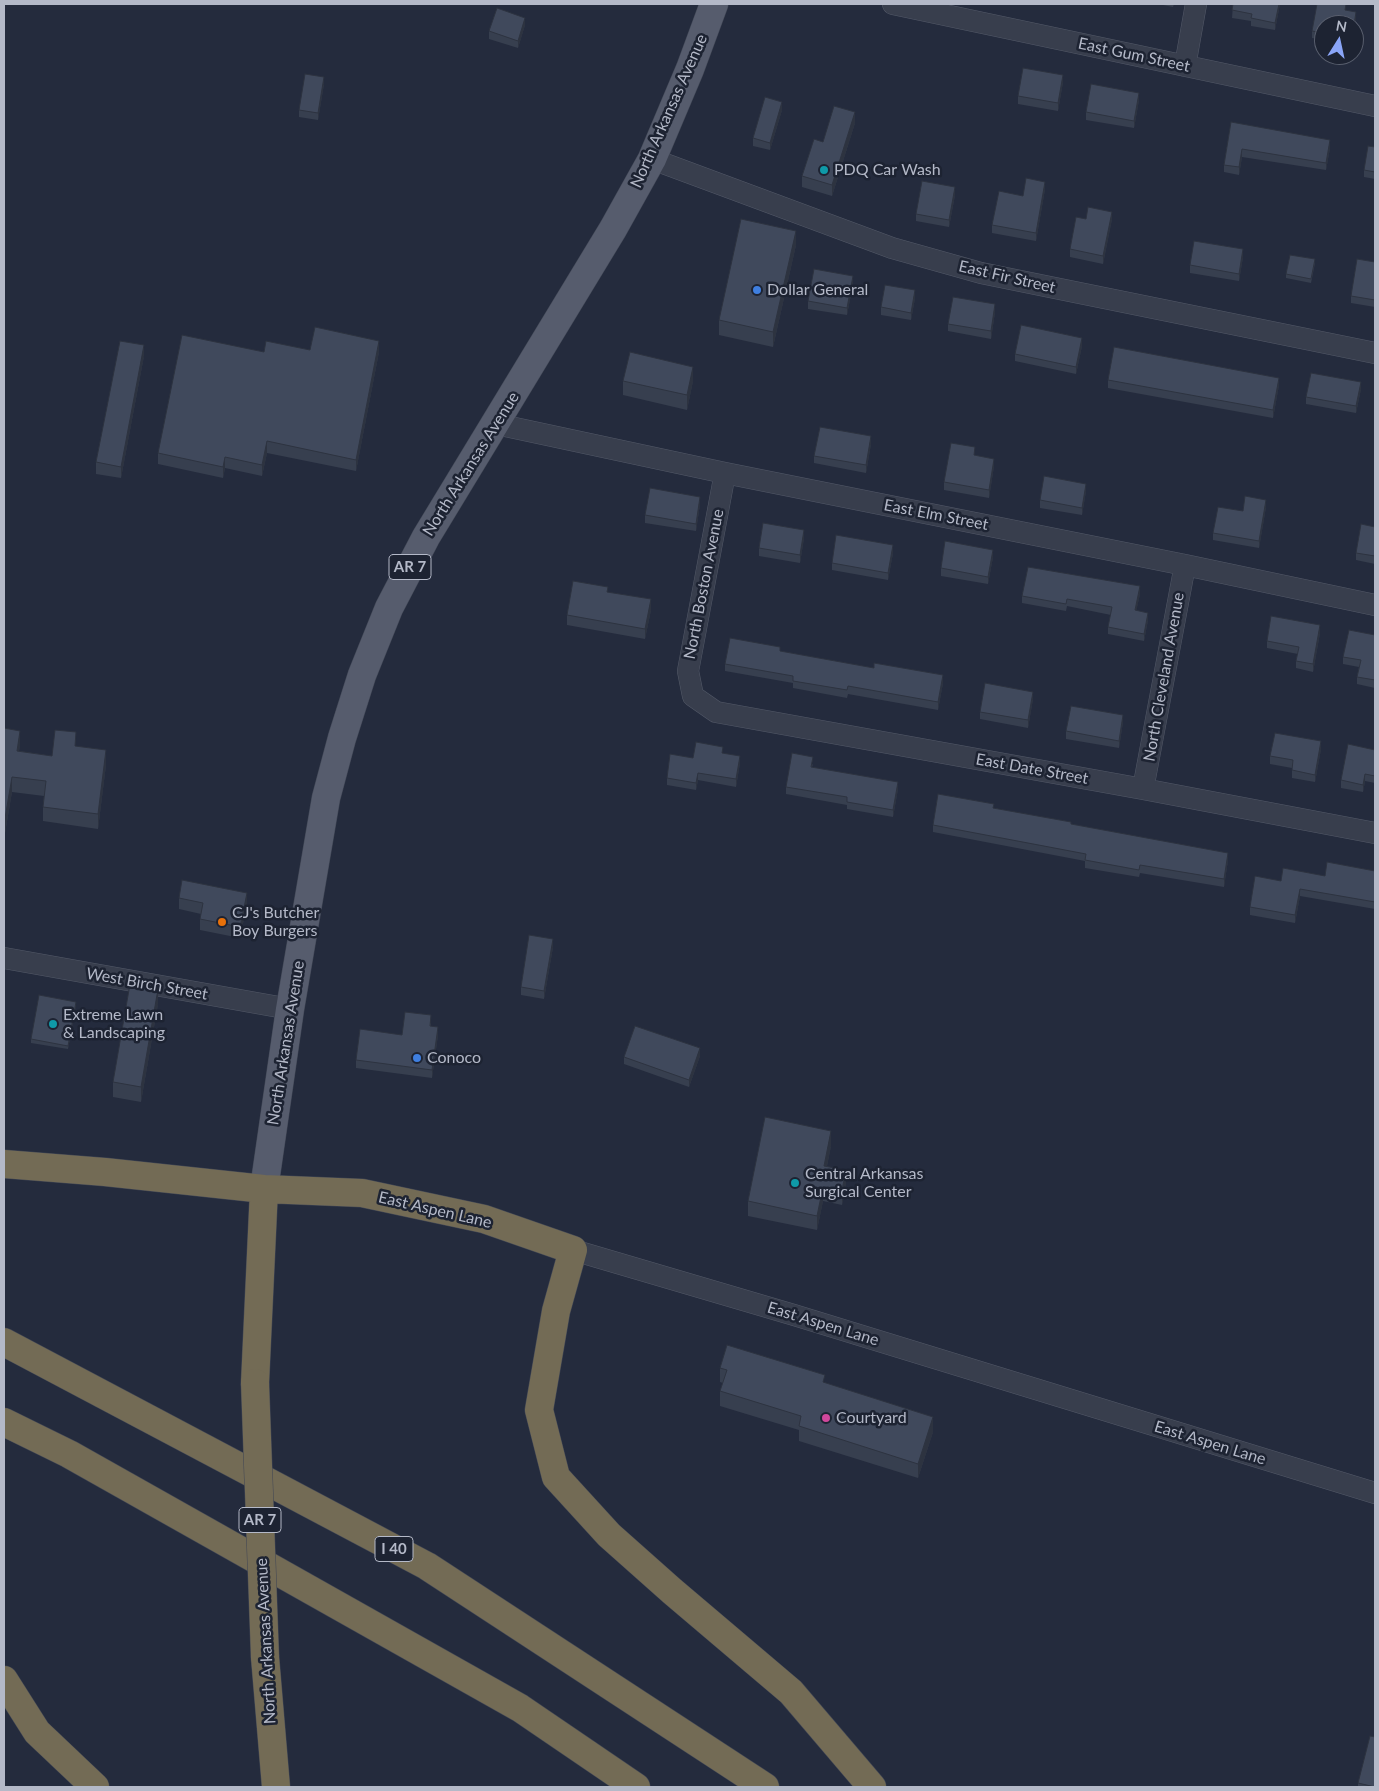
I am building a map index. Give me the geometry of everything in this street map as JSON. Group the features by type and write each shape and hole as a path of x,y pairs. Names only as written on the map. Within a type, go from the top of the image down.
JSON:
{"highway":[{"name":"East Aspen Lane","path":"4,1164 105,1172 264,1189 362,1193 484,1219 573,1250"},
{"name":"North Arkansas Avenue","path":"264,1189 256,1383 265,1656 276,1787"},
{"path":"573,1250 556,1311 539,1410 556,1477 609,1535 791,1692 872,1787"},
{"name":"I 40","path":"4,1342 427,1566 765,1787"},
{"path":"4,1422 69,1454 520,1708 636,1787"},
{"path":"4,1680 37,1732 95,1787"}],"main road":[{"name":"North Arkansas Avenue","path":"264,1189 290,1010 326,798 362,675 389,608 426,537 613,230 652,159 690,69 714,4"}],"street":[{"name":"East Gum Street","path":"893,4 1375,106"},
{"path":"1185,66 1196,4"},
{"name":"East Fir Street","path":"652,159 892,248 981,273 1375,353"},
{"name":"East Elm Street","path":"496,424 725,473 1375,605"},
{"name":"North Boston Avenue","path":"693,696 688,671 725,473"},
{"name":"North Cleveland Avenue","path":"1143,788 1185,565"},
{"name":"East Date Street","path":"693,696 716,712 1143,788 1375,833"},
{"name":"West Birch Street","path":"4,958 290,1010"},
{"name":"East Aspen Lane","path":"573,1250 794,1315 1375,1493"}],"building":[{"path":"1233,4 1279,4 1275,23 1251,18 1252,14 1232,10"},
{"path":"1317,4 1346,4 1345,10 1356,12 1356,15 1315,15"},
{"path":"497,8 525,18 518,41 489,31"},
{"path":"1023,68 1063,75 1058,103 1018,96"},
{"path":"305,74 324,77 318,113 299,110"},
{"path":"1091,84 1139,93 1134,121 1086,112"},
{"path":"765,97 782,102 770,143 753,138"},
{"name":"PDQ Car Wash","path":"834,106 855,112 832,185 802,176 814,139 823,142"},
{"path":"1231,122 1330,140 1326,163 1242,149 1239,167 1224,165"},
{"path":"1368,146 1375,147 1375,172 1364,170"},
{"path":"1026,178 1045,182 1036,233 992,225 999,191 1023,196"},
{"path":"922,181 955,187 949,220 916,214"},
{"path":"1088,207 1112,212 1103,256 1070,249 1076,217 1086,219"},
{"name":"Dollar General","path":"741,219 796,231 773,332 719,320"},
{"path":"1194,241 1243,249 1239,274 1190,265"},
{"path":"1290,255 1315,259 1311,279 1286,274"},
{"path":"1357,259 1375,262 1375,300 1351,296"},
{"path":"814,269 853,276 847,308 808,301"},
{"path":"885,285 915,290 911,313 881,307"},
{"path":"953,297 995,304 991,331 948,324"},
{"path":"1021,325 1082,338 1076,367 1015,354"},
{"path":"315,327 379,341 356,460 267,441 262,465 225,457 223,467 158,453 182,335 264,352 266,341 310,350"},
{"path":"120,341 144,345 121,467 96,462"},
{"path":"1114,347 1279,378 1273,410 1108,380"},
{"path":"630,352 693,367 687,395 623,381"},
{"path":"1311,373 1361,382 1356,406 1306,397"},
{"path":"820,427 871,436 866,465 814,456"},
{"path":"951,443 975,447 974,455 994,459 989,490 944,482"},
{"path":"1044,476 1086,484 1082,508 1040,500"},
{"path":"650,488 700,497 696,524 645,515"},
{"path":"1245,496 1266,500 1259,541 1213,533 1218,507 1243,511"},
{"path":"763,523 804,530 800,555 759,548"},
{"path":"1361,524 1375,527 1375,556 1356,553"},
{"path":"836,535 893,545 888,573 832,563"},
{"path":"945,541 993,550 988,577 941,568"},
{"path":"1028,567 1140,586 1135,610 1148,613 1144,634 1108,627 1112,607 1067,599 1066,604 1022,596"},
{"path":"573,581 608,587 607,592 651,599 645,629 567,615"},
{"path":"1271,616 1320,625 1313,664 1296,661 1299,647 1267,641"},
{"path":"1349,630 1375,635 1375,680 1357,677 1361,660 1343,657"},
{"path":"730,638 780,647 780,651 874,668 874,663 943,675 938,702 848,686 847,690 793,681 793,676 725,664"},
{"path":"985,683 1033,692 1028,720 980,712"},
{"path":"1071,706 1123,715 1119,741 1066,731"},
{"path":"4,728 20,731 17,751 52,756 55,730 76,732 75,746 106,750 98,814 43,807 46,781 12,777 4,824"},
{"path":"1275,733 1321,741 1315,775 1292,770 1293,760 1270,756"},
{"path":"696,742 723,747 722,753 740,756 736,779 698,773 696,783 667,778 670,754 693,758"},
{"path":"1348,744 1375,750 1375,776 1365,774 1363,785 1341,780"},
{"path":"792,753 813,757 811,767 898,782 893,810 847,802 847,797 786,787"},
{"path":"938,794 994,804 993,808 1071,822 1071,824 1228,853 1224,879 1140,865 1139,870 1085,860 1086,854 933,825"},
{"path":"1327,862 1375,871 1375,902 1300,889 1295,915 1250,907 1255,876 1281,881 1283,868 1325,876"},
{"name":"CJ's Butcher Boy Burgers","path":"182,880 247,893 240,927 200,919 203,903 179,898"},
{"path":"529,935 553,939 544,991 521,987"},
{"path":"130,984 158,989 141,1087 113,1082"},
{"name":"Extreme Lawn & Landscaping","path":"39,995 76,1002 68,1046 31,1039"},
{"path":"405,1012 431,1015 430,1026 438,1027 432,1070 356,1060 360,1029 402,1035"},
{"path":"635,1026 700,1048 689,1080 624,1057"},
{"name":"Central Arkansas Surgical Center","path":"765,1117 831,1131 824,1166 846,1170 842,1190 823,1187 817,1216 748,1201"},
{"name":"Courtyard","path":"727,1345 825,1375 823,1382 933,1417 918,1464 799,1426 801,1416 720,1391 727,1370 720,1368"},
{"path":"1370,1736 1375,1737 1375,1787 1358,1783"}],"place":[{"name":"PDQ Car Wash","path":"824,170"},
{"name":"Dollar General","path":"757,290"},
{"name":"CJ's Butcher Boy Burgers","path":"222,922"},
{"name":"Extreme Lawn & Landscaping","path":"53,1024"},
{"name":"Conoco","path":"417,1058"},
{"name":"Central Arkansas Surgical Center","path":"795,1183"},
{"name":"Courtyard","path":"826,1418"}]}
